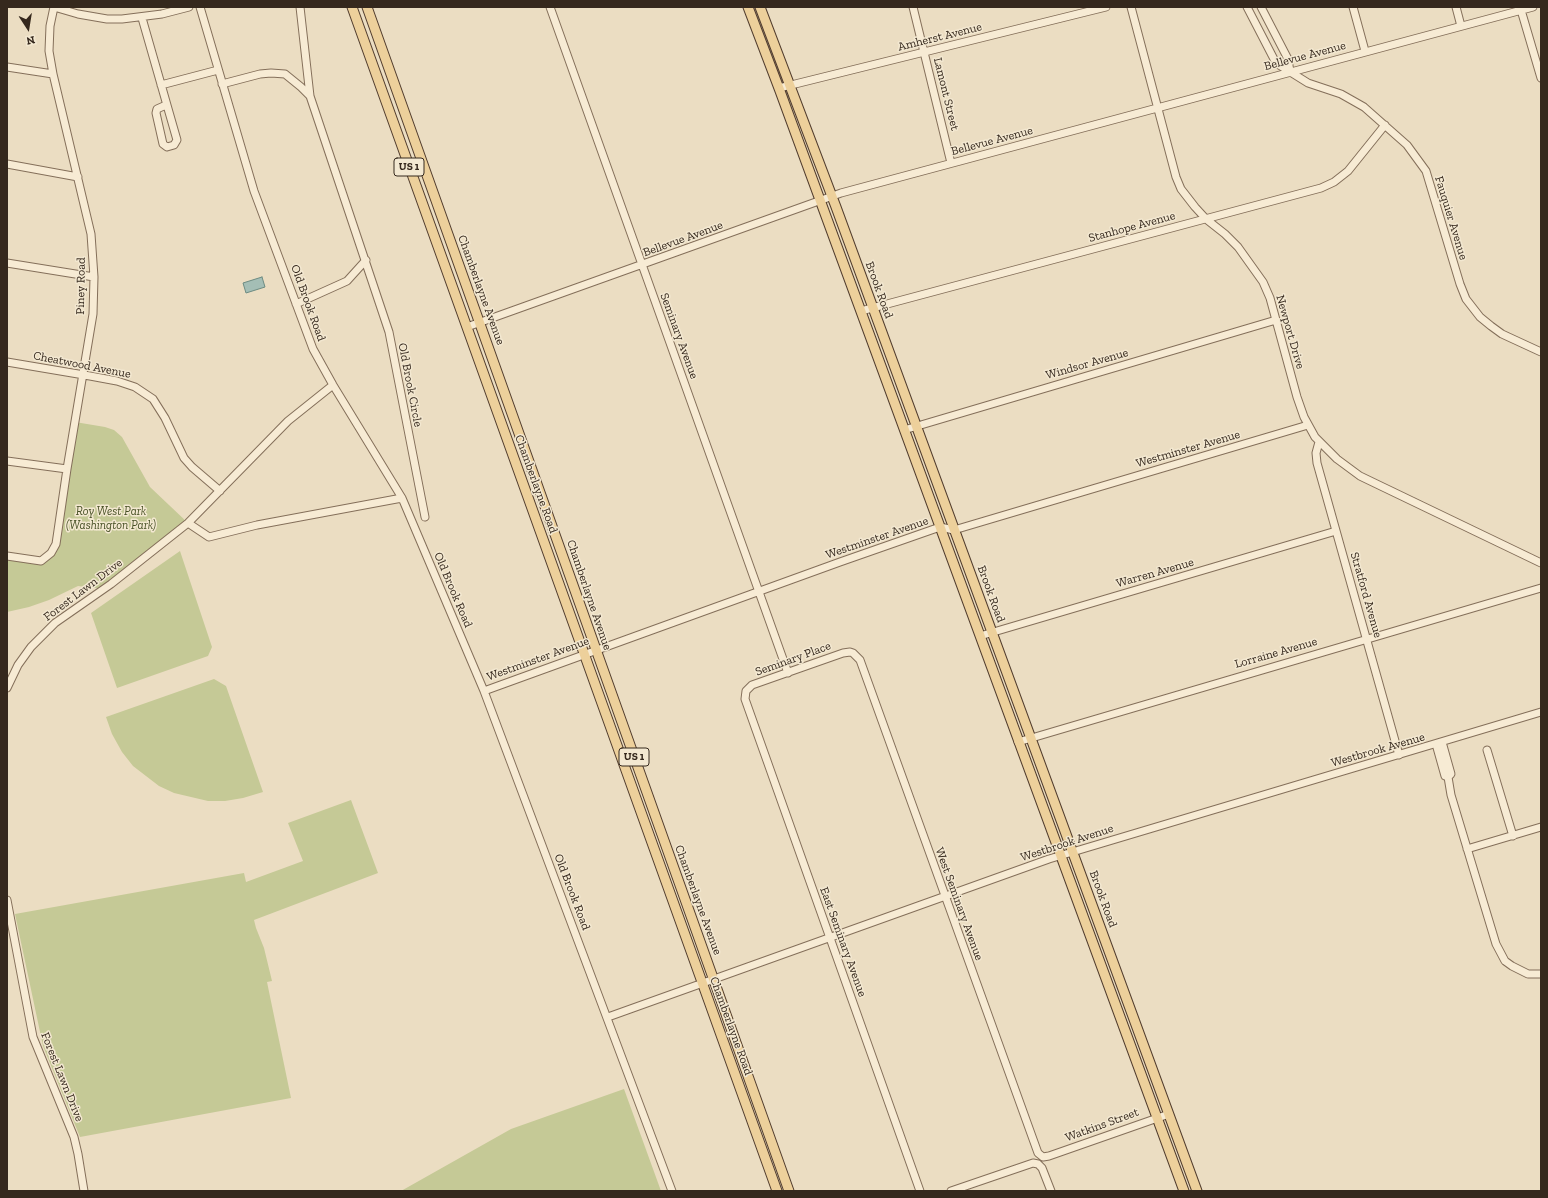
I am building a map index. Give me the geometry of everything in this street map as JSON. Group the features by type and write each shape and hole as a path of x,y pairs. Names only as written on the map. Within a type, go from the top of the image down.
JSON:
{"main road":[{"name":"US 1","path":"352,7 467,327"},
{"name":"Chamberlayne Avenue","path":"367,7 789,1191"},
{"name":"Brook Road","path":"748,7 1184,1191"},
{"name":"Brook Road","path":"760,7 916,426 1197,1191"},
{"name":"Chamberlayne Road","path":"467,327 777,1191"}],"street":[{"path":"54,7 78,14 107,19 142,18 189,7"},
{"name":"Piney Road","path":"7,556 41,561 51,553 56,544 93,314 94,277 91,234 53,74 49,51 49,38 54,7"},
{"name":"Old Brook Road","path":"200,7 254,191 313,348 333,385 402,498 484,691 608,1017 672,1191"},
{"name":"Old Brook Circle","path":"300,7 310,96 389,332 425,517"},
{"name":"Seminary Avenue","path":"550,7 788,672"},
{"name":"Lamont Street","path":"913,7 951,163"},
{"name":"Amherst Avenue","path":"779,88 1106,7"},
{"name":"Newport Drive","path":"1131,7 1176,178 1181,189 1206,219 1226,234 1238,247 1260,277 1268,293 1297,397 1308,425 1320,442 1343,464 1369,481 1541,563"},
{"name":"Fauquier Avenue","path":"1247,7 1276,63 1308,83 1341,94 1364,107 1407,145 1426,171 1460,284 1469,303 1480,317 1502,334 1541,352"},
{"path":"1261,7 1288,59 1290,72"},
{"path":"1353,7 1365,51"},
{"path":"1456,7 1461,26"},
{"name":"Bellevue Avenue","path":"467,327 831,196 1533,7"},
{"path":"1521,10 1541,78"},
{"path":"142,18 177,140 174,145 167,147 163,144 156,113 157,109 166,105"},
{"path":"7,67 53,74"},
{"path":"161,85 218,70"},
{"name":"Old Brook Circle","path":"222,84 260,74 285,74 301,86 310,96"},
{"name":"Stanhope Avenue","path":"861,311 1321,188 1334,182 1348,172 1385,125"},
{"path":"7,164 78,177"},
{"path":"296,304 347,281 366,260"},
{"path":"7,263 94,277"},
{"name":"Windsor Avenue","path":"904,430 1276,320"},
{"name":"Cheatwood Avenue","path":"7,362 117,381 135,387 153,399 165,418 184,458 192,467 220,491"},
{"name":"Forest Lawn Drive","path":"7,688 18,665 30,647 55,622 111,584 188,523 288,421 333,385"},
{"name":"Westminster Avenue","path":"484,691 940,527 954,530 1308,425"},
{"name":"Stratford Avenue","path":"1320,442 1316,453 1316,458 1399,755"},
{"path":"7,461 67,469"},
{"path":"188,523 209,537 258,525 402,498"},
{"name":"Warren Avenue","path":"980,636 1336,531"},
{"name":"Lorraine Avenue","path":"1018,742 1541,588"},
{"name":"Seminary Place","path":"745,699 746,691 752,685 843,653 850,652 857,656"},
{"name":"West Seminary Avenue","path":"857,656 862,666 1036,1150 1039,1155 1043,1157"},
{"name":"East Seminary Avenue","path":"745,699 920,1191"},
{"name":"Westbrook Avenue","path":"608,1017 944,896 1060,856 1541,712"},
{"path":"1439,743 1451,774 1448,777 1450,791 1467,849 1494,937 1502,957 1508,963 1521,971 1532,974 1541,974"},
{"path":"1487,750 1513,836"},
{"path":"1467,849 1541,827"},
{"name":"Forest Lawn Drive","path":"7,900 33,1037 75,1142 84,1191"},
{"name":"Watkins Street","path":"1043,1157 1053,1155 1169,1114"},
{"path":"950,1191 1028,1164 1038,1164 1042,1168 1051,1191"}],"green space":[{"name":"Roy West Park (Washington Park)","path":"75,422 105,427 114,430 122,437 150,487 188,523 104,589 78,586 49,600 29,607 7,612 7,556 41,561 56,544"},
{"path":"180,551 212,647 208,656 117,688 91,613"},
{"path":"214,679 226,686 263,792 243,798 225,801 208,801 174,793 159,786 133,766 122,752 112,734 106,717"},
{"path":"351,800 378,873 254,920 264,948 272,981 267,982 291,1098 80,1137 43,1046 15,914 244,873 246,882 303,861 288,823"},
{"path":"624,1089 661,1191 401,1191 511,1129"}],"water":[{"path":"262,277 265,287 246,293 243,283"}]}
